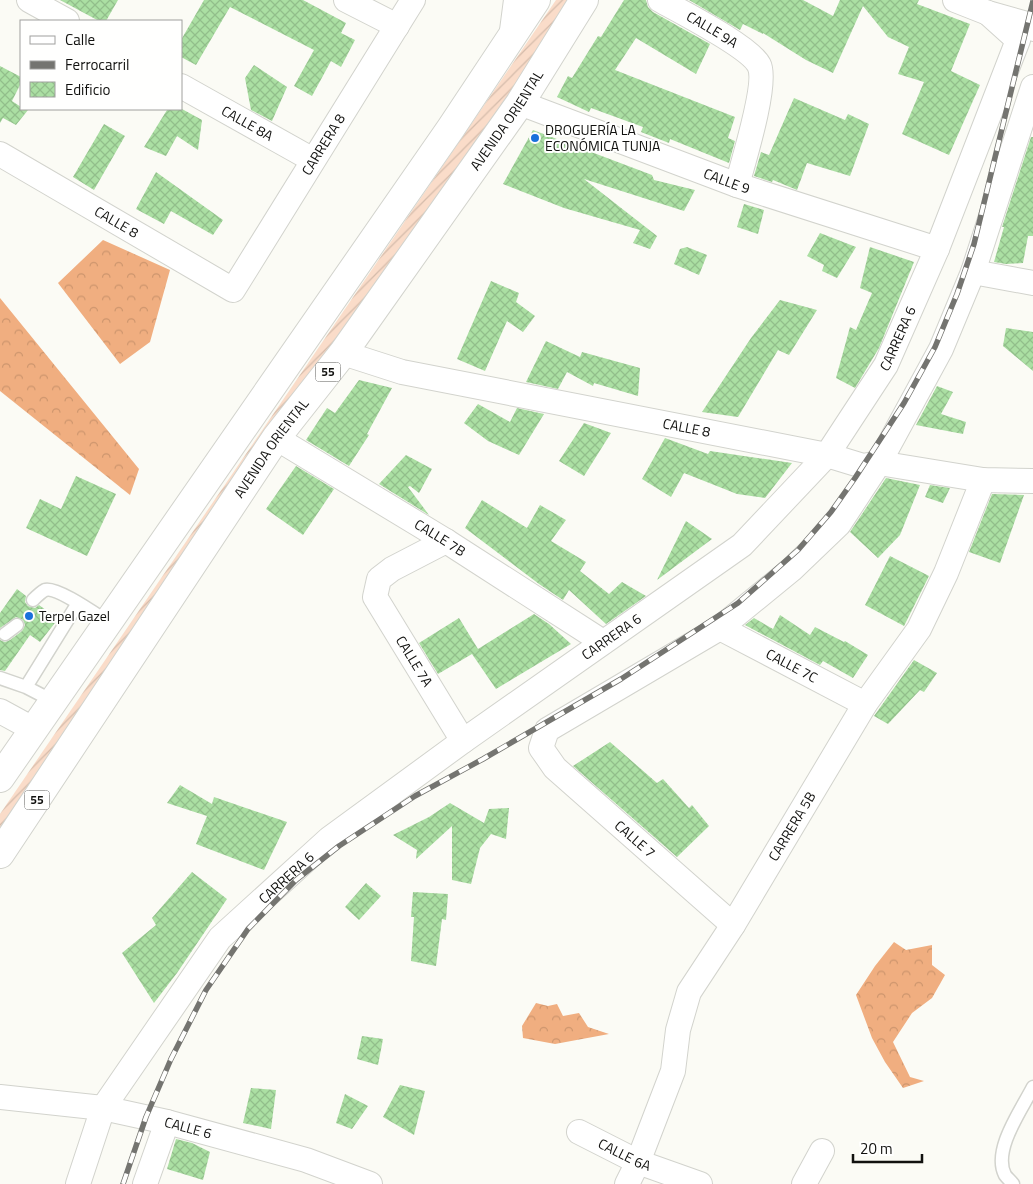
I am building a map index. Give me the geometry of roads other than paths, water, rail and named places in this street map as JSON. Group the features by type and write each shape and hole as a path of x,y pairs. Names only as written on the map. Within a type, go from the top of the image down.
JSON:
{"main road":[{"path":"0,778 451,128 536,0"},
{"name":"AVENIDA ORIENTAL","path":"0,854 276,438 343,353 520,103 584,0"}],"street":[{"path":"29,0 65,20"},
{"path":"346,0 397,26"},
{"name":"CARRERA 8","path":"233,290 413,0"},
{"path":"511,39 516,0"},
{"name":"CALLE 9A","path":"660,0 744,48 760,65 762,86 737,185"},
{"path":"956,0 988,13 1027,24 1033,29"},
{"name":"CARRERA 6","path":"78,1184 102,1108 220,938 330,839 463,741 742,545 827,455 886,365 937,249 1018,40 988,13"},
{"name":"CALLE 8A","path":"182,87 313,160"},
{"path":"720,628 791,570 839,524 879,463 941,349 973,272 1033,87"},
{"name":"CALLE 9","path":"520,103 737,185 937,249"},
{"name":"CALLE 8","path":"0,154 233,290"},
{"path":"973,272 1033,283"},
{"name":"CALLE 8","path":"343,353 402,372 827,455 863,466 879,463 983,480 1033,481"},
{"name":"CALLE 7B","path":"276,438 446,541 603,642"},
{"name":"CARRERA 5B","path":"627,1184 638,1162 673,1071 678,1030 689,992 733,925 865,704 919,629 946,573 983,480"},
{"name":"CALLE 7A","path":"446,541 392,569 378,579 376,597 463,741"},
{"name":"CALLE 7C","path":"720,628 865,704"},
{"name":"CALLE 7","path":"720,628 547,730 541,748 555,768 733,925"},
{"path":"0,711 33,729"},
{"name":"CALLE 6","path":"3,1104 102,1108 166,1122 306,1160 370,1184"},
{"path":"145,1184 166,1122"},
{"name":"CALLE 6A","path":"579,1132 638,1162 700,1184"},
{"path":"804,1184 822,1151"}],"lane":[{"path":"33,600 45,590 51,590 78,603 108,622"},
{"path":"26,687 78,603"},
{"path":"5,634 17,625"},
{"path":"0,678 26,687 53,701"},
{"path":"1013,1184 1005,1174 1002,1160 1003,1146 1033,1087"}],"railway":[{"path":"123,1184 146,1117 171,1059 206,990 248,929 296,880 339,846 415,796 621,679 738,603 798,550 831,512 904,403 935,347 957,294 974,244 1033,1"}],"place":[{"name":"DROGUERÍA LA ECONÓMICA TUNJA","path":"535,138"},
{"name":"Terpel Gazel","path":"29,616"}]}
